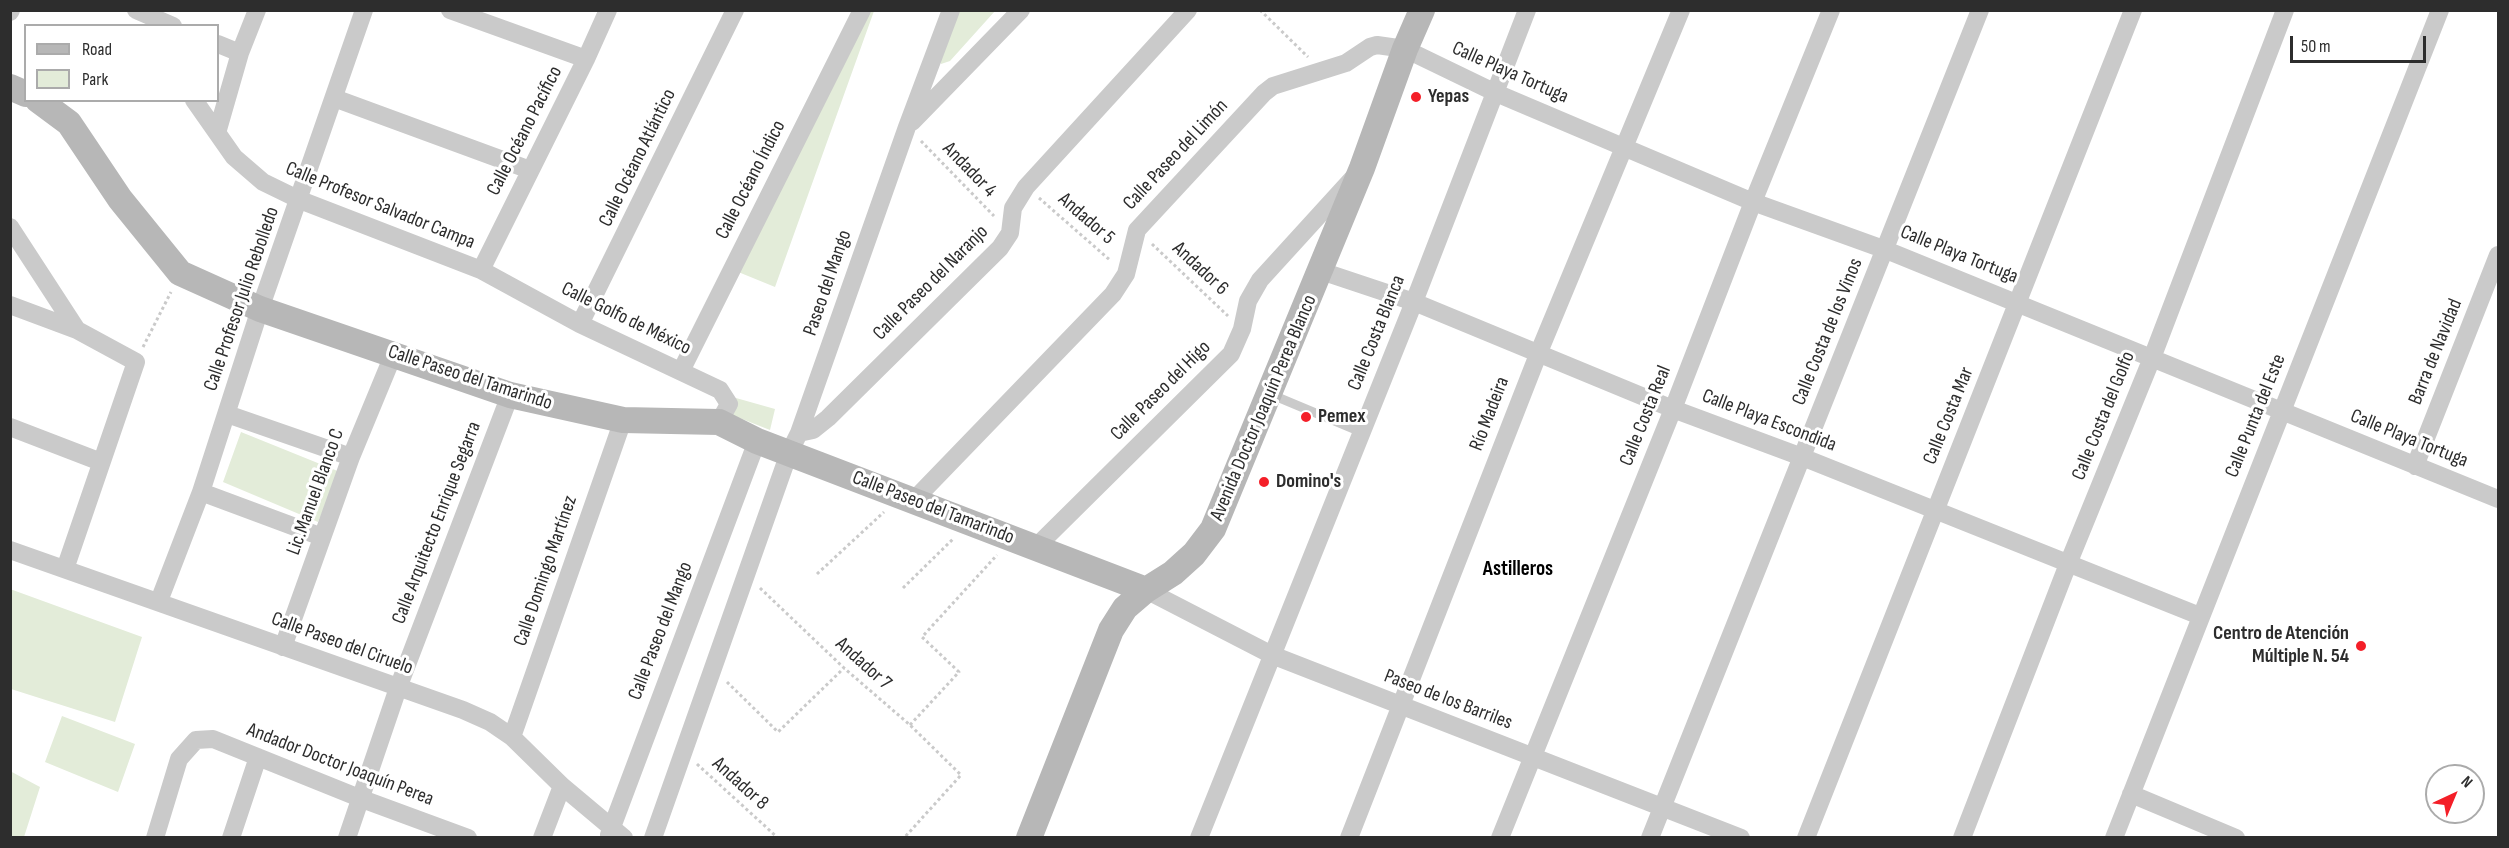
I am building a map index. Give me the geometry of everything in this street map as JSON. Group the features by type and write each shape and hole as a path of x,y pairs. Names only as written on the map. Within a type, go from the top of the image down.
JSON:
{"street":[{"path":"130,10 140,24"},
{"path":"136,10 168,24"},
{"path":"217,132 240,53 257,10"},
{"name":"Calle Profesor Julio Rebolledo","path":"159,601 201,492 260,309 300,200 364,10"},
{"path":"450,10 586,59"},
{"name":"Calle Océano Pacífico","path":"481,270 608,10"},
{"name":"Calle Océano Atlántico","path":"580,324 735,10"},
{"name":"Calle Océano Índico","path":"681,371 862,10"},
{"name":"Paseo del Mango","path":"794,443 951,10"},
{"path":"907,127 1021,10"},
{"name":"Calle Paseo del Naranjo","path":"794,443 828,418 1000,248 1010,233 1013,208 1026,187 1188,10"},
{"name":"Avenida Doctor Joaquín Perea Blanco","path":"1029,837 1112,630 1125,608 1146,590 1173,573 1194,554 1213,529 1321,271 1422,10"},
{"name":"Calle Costa Blanca","path":"1199,837 1414,302 1527,10"},
{"name":"Río Madeira","path":"1349,837 1539,352 1682,10"},
{"name":"Calle Costa Real","path":"1500,837 1831,10"},
{"name":"Calle Costa de los Vinos","path":"1650,837 1980,10"},
{"name":"Calle Costa Mar","path":"1806,837 2133,10"},
{"name":"Calle Costa del Golfo","path":"1962,837 2068,564 2152,358 2285,10"},
{"name":"Calle Punta del Este","path":"2114,837 2439,10"},
{"path":"219,44 240,53"},
{"name":"Calle Paseo del Limón","path":"907,498 1113,294 1126,274 1137,230 1273,86 1346,63 1377,45 1405,49"},
{"name":"Calle Playa Tortuga","path":"1405,49 1496,93 1753,202 1886,250 2499,499"},
{"path":"10,87 24,93"},
{"path":"334,98 530,170"},
{"name":"Calle Paseo del Tamarindo","path":"41,102 69,123 120,199 180,273 260,309 394,353 510,395 623,420 719,422 757,441 794,443 907,498 1146,590"},
{"name":"Calle Profesor Salvador Campa","path":"195,102 234,157 263,183 300,200 481,270"},
{"name":"Calle Paseo del Higo","path":"1024,543 1231,354 1242,329 1248,301 1260,280 1362,168"},
{"path":"10,227 77,330"},
{"name":"Barra de Navidad","path":"2415,466 2499,255"},
{"name":"Calle Golfo de México","path":"481,270 580,324 720,390 729,404 719,422"},
{"name":"Calle Playa Escondida","path":"1321,271 1414,302 1673,409 1802,457 2200,616"},
{"path":"10,305 77,330 136,362 65,569"},
{"name":"Lic.Manuel Blanco C","path":"284,647 351,457 394,353"},
{"name":"Calle Arquitecto Enrique Segarra","path":"347,837 362,800 398,688 510,395"},
{"path":"227,414 351,457"},
{"name":"Calle Domingo Martínez","path":"512,737 623,420"},
{"path":"10,427 101,462"},
{"name":"Calle Paseo del Mango","path":"614,833 757,441"},
{"path":"653,837 794,443"},
{"path":"201,492 322,537"},
{"name":"Calle Paseo del Ciruelo","path":"10,550 159,601 463,710 490,722 512,737 614,833"},
{"name":"Paseo de los Barriles","path":"1146,590 1272,655 1741,837"},
{"name":"Andador Doctor Joaquín Perea","path":"155,837 179,759 196,740 213,739 362,800 468,837"},
{"path":"231,837 258,757"},
{"path":"542,837 562,786"},
{"path":"2132,794 2236,837"}],"lane":[{"path":"1270,394 1361,432"}],"path":[{"path":"1260,10 1322,71"},
{"name":"Andador 4","path":"907,127 1010,233"},
{"name":"Andador 5","path":"1026,187 1126,274"},
{"name":"Andador 6","path":"1137,230 1242,329"},
{"path":"136,362 180,273"},
{"path":"817,574 907,498"},
{"path":"903,588 970,523"},
{"path":"910,725 959,672 922,637 1024,543"},
{"name":"Andador 7","path":"746,575 844,668 910,725 961,775 904,837"},
{"path":"713,668 778,732 844,668"},
{"name":"Andador 8","path":"683,752 778,837"}],"green space":[{"path":"854,11 874,11 775,287 726,267"},
{"path":"945,11 995,11 950,61 941,64 935,37"},
{"path":"736,398 775,409 770,430 732,415"},
{"path":"241,432 340,472 318,522 223,482"},
{"path":"10,589 142,637 115,722 11,689"},
{"path":"62,716 135,744 118,792 45,762"},
{"path":"10,771 40,787 24,837 11,837"}],"place":[{"name":"Yepas","path":"1416,97"},
{"name":"Pemex","path":"1306,417"},
{"name":"Domino's","path":"1264,482"},
{"name":"Centro de Atención Múltiple N. 54","path":"2361,646"}],"district":[{"name":"Astilleros","path":"1518,570"}]}
